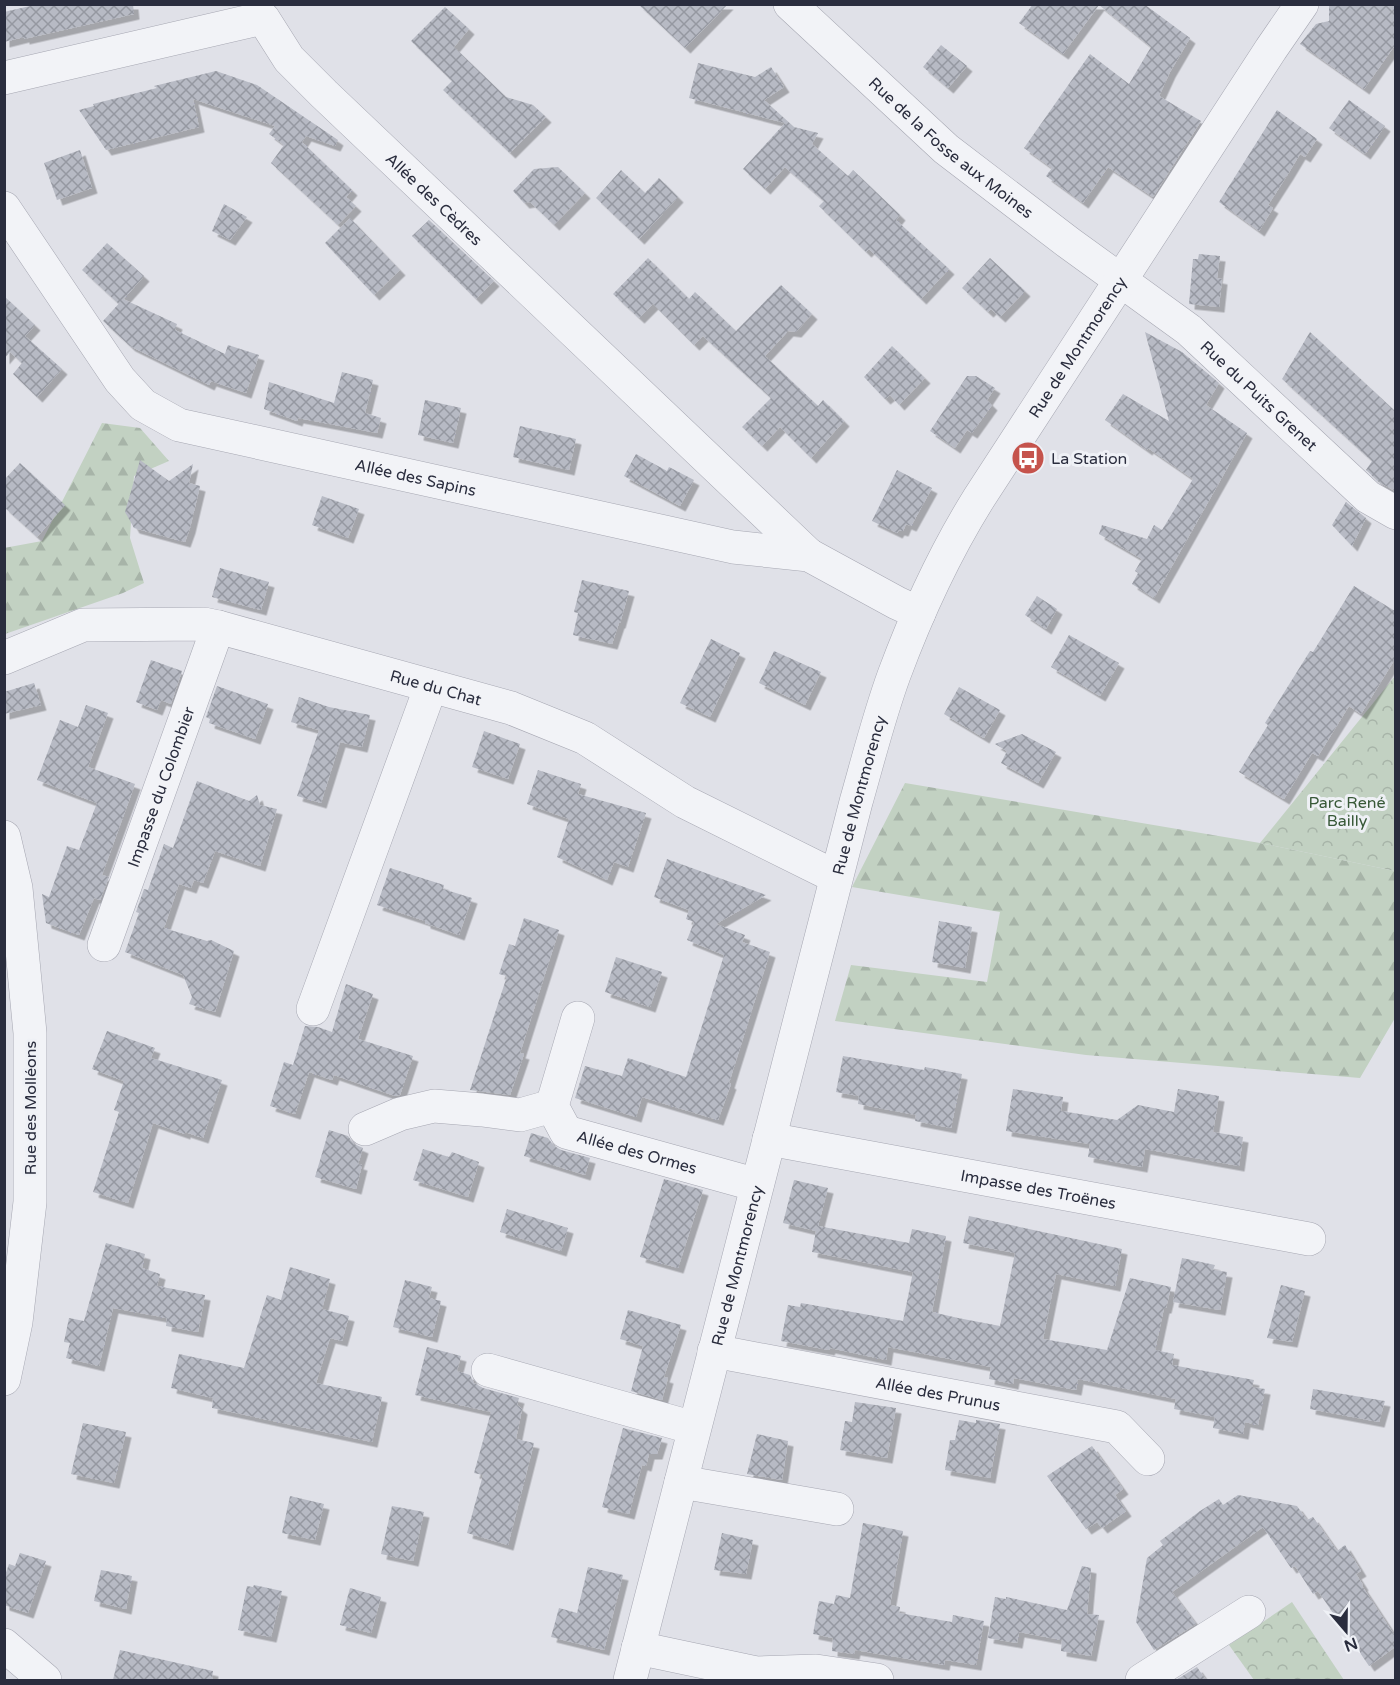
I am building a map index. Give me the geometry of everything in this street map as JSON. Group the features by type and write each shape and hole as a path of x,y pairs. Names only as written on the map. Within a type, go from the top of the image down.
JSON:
{"street":[{"name":"Rue de la Fosse aux Moines","path":"790,4 946,149 1120,279"},
{"name":"Rue de Montmorency","path":"630,1680 836,877 893,677 919,613 964,522 1120,279 1302,4"},
{"name":"Allée des Cèdres","path":"4,78 263,11 289,59 324,94 809,555"},
{"name":"Allée des Sapins","path":"4,208 120,380 142,405 178,425 733,547 809,555 919,613"},
{"name":"Rue du Puits Grenet","path":"1120,279 1189,330 1368,497 1395,513"},
{"name":"Rue du Chat","path":"4,658 83,625 204,624 218,627 511,708 585,738 685,802 836,877"},
{"name":"Impasse du Colombier","path":"104,945 218,627"},
{"path":"313,1009 431,686"},
{"name":"Rue des Molléons","path":"4,837 16,888 30,1033 30,1202 16,1322 4,1378"},
{"path":"365,1129 400,1114 434,1106 520,1115 552,1106 578,1018"},
{"name":"Allée des Ormes","path":"552,1106 566,1132 757,1185"},
{"name":"Impasse des Troënes","path":"769,1139 1309,1239"},
{"name":"Allée des Prunus","path":"714,1351 1117,1426 1148,1460"},
{"path":"488,1370 694,1428"},
{"path":"681,1482 837,1509"},
{"path":"1142,1680 1249,1612"},
{"path":"4,1645 45,1680"},
{"path":"638,1648 756,1673 816,1671 877,1680"}],"green space":[{"path":"102,423 140,428 169,461 134,476 130,538 144,583 123,593 5,634 4,548 42,541"},
{"name":"Parc René Bailly","path":"1395,676 1395,871 1260,843"},
{"path":"905,783 1260,843 1395,871 1395,1018 1360,1078 1086,1055 835,1021 851,965 987,982 1000,912 852,887"},
{"path":"1292,1602 1344,1680 1254,1680 1229,1645"}],"building":[{"path":"39,4 133,4 134,14 4,42 4,12"},
{"path":"638,4 728,4 685,48"},
{"path":"1033,4 1144,4 1190,38 1159,96 1201,121 1153,197 1108,167 1083,203 1046,176 1052,168 1024,148 1090,54 1129,84 1151,47 1099,5 1063,54 1019,23"},
{"path":"1329,4 1395,4 1395,45 1364,89 1300,44 1316,24 1329,21"},
{"path":"445,7 469,29 454,47 506,97 533,105 546,117 510,153 443,90 452,81 411,41"},
{"path":"941,45 967,66 948,88 923,67"},
{"path":"698,63 755,77 771,67 784,87 764,100 794,127 818,133 812,144 848,176 853,170 900,215 896,220 949,269 921,299 869,249 866,252 819,206 824,201 785,167 765,189 743,169 785,123 689,98"},
{"path":"216,71 257,85 338,140 335,146 306,136 302,142 352,190 346,197 356,206 338,225 271,163 284,145 269,134 275,126 193,99 199,127 106,150 79,110 94,106 93,104 157,88 154,86"},
{"path":"1349,100 1385,126 1365,154 1329,128"},
{"path":"1277,110 1317,139 1305,157 1300,154 1268,205 1273,208 1259,231 1219,202"},
{"path":"80,150 92,188 57,200 44,163"},
{"path":"558,167 585,193 554,225 530,202 524,203 513,191 534,169"},
{"path":"621,170 645,193 659,178 678,197 639,239 596,198"},
{"path":"224,204 247,217 230,240 212,231"},
{"path":"350,218 400,270 374,295 325,243"},
{"path":"429,220 494,281 476,299 412,236"},
{"path":"107,243 144,276 119,304 82,270"},
{"path":"1199,254 1220,256 1217,278 1222,279 1219,307 1189,304 1193,259 1198,259"},
{"path":"648,258 689,299 695,292 736,331 781,285 812,314 796,332 788,331 765,356 818,406 823,400 844,421 811,458 780,427 762,446 742,427 771,398 703,336 694,345 653,304 639,318 613,294"},
{"path":"990,258 1025,291 1000,317 991,309 988,312 962,288"},
{"path":"4,296 35,325 25,336 62,369 37,397 13,374 22,363 10,352 4,359"},
{"path":"123,299 177,324 175,330 225,354 228,345 259,355 246,393 211,381 209,385 130,346 103,321"},
{"path":"1145,332 1182,352 1219,383 1206,405 1247,433 1154,598 1132,584 1138,573 1135,571 1142,559 1099,534 1102,525 1147,539 1154,525 1162,530 1193,479 1105,420 1123,394 1169,421"},
{"path":"1310,332 1395,411 1395,491 1379,482 1366,470 1372,461 1282,379"},
{"path":"892,346 925,378 899,405 890,395 885,399 864,377"},
{"path":"342,372 373,380 365,413 381,418 377,433 298,418 297,421 264,409 269,382 334,403"},
{"path":"967,376 976,376 995,388 987,400 992,405 972,433 967,430 955,448 930,431"},
{"path":"425,400 461,408 453,443 418,435"},
{"path":"520,426 576,439 569,470 513,457"},
{"path":"636,454 667,471 669,467 694,480 680,506 624,476"},
{"path":"140,460 169,481 193,464 189,483 200,486 185,542 134,528 125,512"},
{"path":"20,463 65,505 37,537 4,507 4,480"},
{"path":"897,470 932,488 911,526 906,524 903,531 899,530 897,533 872,521"},
{"path":"322,496 359,509 348,538 312,525"},
{"path":"1346,502 1366,518 1352,546 1332,525"},
{"path":"220,568 269,582 261,610 212,597"},
{"path":"582,580 629,591 612,644 573,635 578,613 574,612"},
{"path":"1354,586 1395,611 1395,659 1361,714 1349,706 1318,756 1312,753 1284,799 1239,772 1268,725 1265,723"},
{"path":"1037,596 1057,609 1046,629 1025,615"},
{"path":"1069,635 1119,663 1100,696 1051,667"},
{"path":"711,639 740,653 710,717 680,703"},
{"path":"774,651 821,672 805,705 759,683"},
{"path":"151,660 182,671 171,704 161,700 157,710 136,702"},
{"path":"34,683 41,705 4,714 4,692"},
{"path":"217,686 268,704 255,739 209,723 210,719 206,717"},
{"path":"959,687 1000,710 984,738 944,714"},
{"path":"299,697 329,707 370,715 362,747 340,742 321,803 297,796 319,730 291,722"},
{"path":"86,705 108,713 88,767 135,784 102,875 109,877 100,900 94,898 79,935 46,923 42,894 49,897 67,846 79,850 97,803 37,780 60,720 78,727"},
{"path":"484,731 520,744 508,779 472,767"},
{"path":"1022,734 1056,752 1038,783 1001,763 1007,751 995,744"},
{"path":"538,770 581,784 578,794 646,813 628,867 614,862 607,880 557,857 569,819 527,804"},
{"path":"197,781 249,801 257,795 260,805 277,809 260,866 215,851 203,883 194,880 191,888 179,884 164,928 207,941 211,940 234,951 215,1012 189,1004 192,997 183,975 125,952 139,913 136,912 144,889 148,890 164,844 173,848"},
{"path":"667,859 766,895 716,924 745,935 742,942 770,952 718,1120 642,1097 636,1117 575,1098 585,1066 622,1076 628,1058 686,1077 724,955 687,940 694,922 686,919 689,910 654,897"},
{"path":"390,868 444,885 443,889 472,898 459,935 377,905"},
{"path":"524,918 559,930 520,1053 524,1054 510,1095 470,1090 507,976 499,974 509,944 515,946"},
{"path":"939,921 972,927 965,968 932,962"},
{"path":"616,957 662,972 650,1007 605,992"},
{"path":"346,984 373,994 358,1039 413,1056 400,1095 395,1096 334,1075 332,1080 309,1072 295,1114 270,1106 284,1062 293,1065 305,1026 318,1027 332,1032"},
{"path":"107,1031 155,1048 151,1058 222,1080 203,1138 153,1123 128,1203 93,1192 119,1112 114,1110 124,1081 92,1069"},
{"path":"843,1056 962,1074 951,1128 915,1121 916,1115 858,1104 859,1096 836,1092"},
{"path":"1013,1089 1063,1097 1061,1111 1117,1120 1138,1105 1174,1112 1178,1089 1219,1096 1213,1132 1243,1137 1239,1166 1145,1149 1142,1167 1088,1157 1090,1144 1006,1131"},
{"path":"329,1130 348,1136 354,1144 363,1148 358,1164 362,1165 356,1189 315,1177"},
{"path":"531,1133 548,1138 554,1146 561,1150 590,1158 585,1175 524,1156"},
{"path":"423,1149 449,1157 452,1152 479,1162 468,1197 413,1180"},
{"path":"664,1179 703,1190 678,1268 640,1257"},
{"path":"794,1180 828,1188 818,1226 909,1243 912,1229 946,1236 932,1312 958,1318 1000,1326 1015,1253 963,1243 969,1216 1122,1249 1115,1286 1056,1274 1043,1339 1107,1350 1130,1278 1171,1287 1155,1350 1174,1354 1172,1365 1254,1380 1252,1387 1265,1389 1258,1425 1245,1422 1243,1434 1213,1428 1215,1417 1174,1409 1176,1399 1078,1379 1076,1390 1014,1378 1013,1384 989,1379 991,1367 888,1347 886,1360 830,1348 829,1350 781,1341 788,1305 800,1307 801,1303 903,1321 913,1272 812,1252 816,1231 783,1223"},
{"path":"507,1209 568,1228 561,1251 500,1232"},
{"path":"106,1243 145,1254 142,1268 160,1274 157,1286 205,1295 198,1332 166,1326 167,1318 113,1308 99,1366 66,1358 70,1343 64,1342 69,1318 84,1321"},
{"path":"1182,1258 1215,1265 1213,1270 1227,1272 1220,1310 1173,1302"},
{"path":"290,1267 330,1279 322,1309 349,1316 342,1341 330,1338 316,1383 382,1397 372,1442 212,1408 213,1398 171,1388 179,1354 244,1368 267,1295 281,1300"},
{"path":"405,1280 432,1287 429,1298 441,1301 432,1337 393,1327"},
{"path":"1281,1285 1305,1291 1292,1342 1267,1338"},
{"path":"628,1310 681,1325 664,1377 668,1378 662,1400 631,1391 643,1346 620,1339"},
{"path":"427,1347 461,1356 457,1371 470,1375 474,1383 483,1388 519,1398 517,1405 522,1409 516,1439 534,1443 508,1545 467,1533 483,1475 474,1473 491,1412 415,1395"},
{"path":"1313,1389 1385,1401 1379,1422 1310,1409"},
{"path":"855,1402 896,1408 887,1458 840,1450 845,1421 852,1422"},
{"path":"959,1420 1000,1424 990,1478 945,1470 950,1440 955,1440"},
{"path":"83,1423 126,1432 114,1483 71,1474"},
{"path":"623,1428 662,1438 657,1454 649,1454 646,1466 642,1465 629,1514 602,1507"},
{"path":"757,1434 788,1441 782,1480 747,1474"},
{"path":"1092,1446 1123,1489 1115,1495 1126,1511 1102,1528 1097,1522 1086,1529 1047,1476"},
{"path":"1238,1495 1297,1506 1307,1520 1313,1517 1337,1551 1345,1545 1361,1571 1356,1574 1362,1586 1395,1636 1395,1647 1369,1666 1318,1591 1313,1594 1295,1566 1291,1568 1263,1527 1172,1592 1196,1624 1154,1650 1136,1622 1147,1558 1163,1545 1160,1541 1200,1511 1219,1499 1223,1505"},
{"path":"290,1496 324,1504 315,1540 282,1533"},
{"path":"392,1506 424,1512 413,1561 381,1554"},
{"path":"863,1523 903,1531 890,1605 900,1607 899,1613 952,1622 953,1615 984,1621 976,1665 945,1660 944,1665 855,1650 854,1654 832,1651 833,1638 813,1634 819,1601 834,1604 836,1595 850,1598"},
{"path":"722,1533 753,1540 746,1574 714,1570"},
{"path":"20,1553 46,1561 28,1613 4,1605 4,1578 9,1564 15,1566"},
{"path":"1082,1566 1091,1568 1087,1614 1099,1615 1091,1656 1061,1651 1062,1640 1019,1632 1017,1643 988,1638 995,1597 1006,1599 1006,1597 1067,1610"},
{"path":"588,1567 623,1575 604,1650 551,1637 559,1608 577,1613"},
{"path":"101,1570 132,1576 126,1609 94,1601"},
{"path":"254,1585 282,1591 271,1637 238,1630 247,1586 253,1587"},
{"path":"350,1588 381,1597 371,1633 340,1625"},
{"path":"120,1650 213,1671 212,1680 113,1680"},
{"path":"1197,1667 1206,1680 1176,1680"}],"place":[{"name":"La Station","path":"1028,458"}]}
